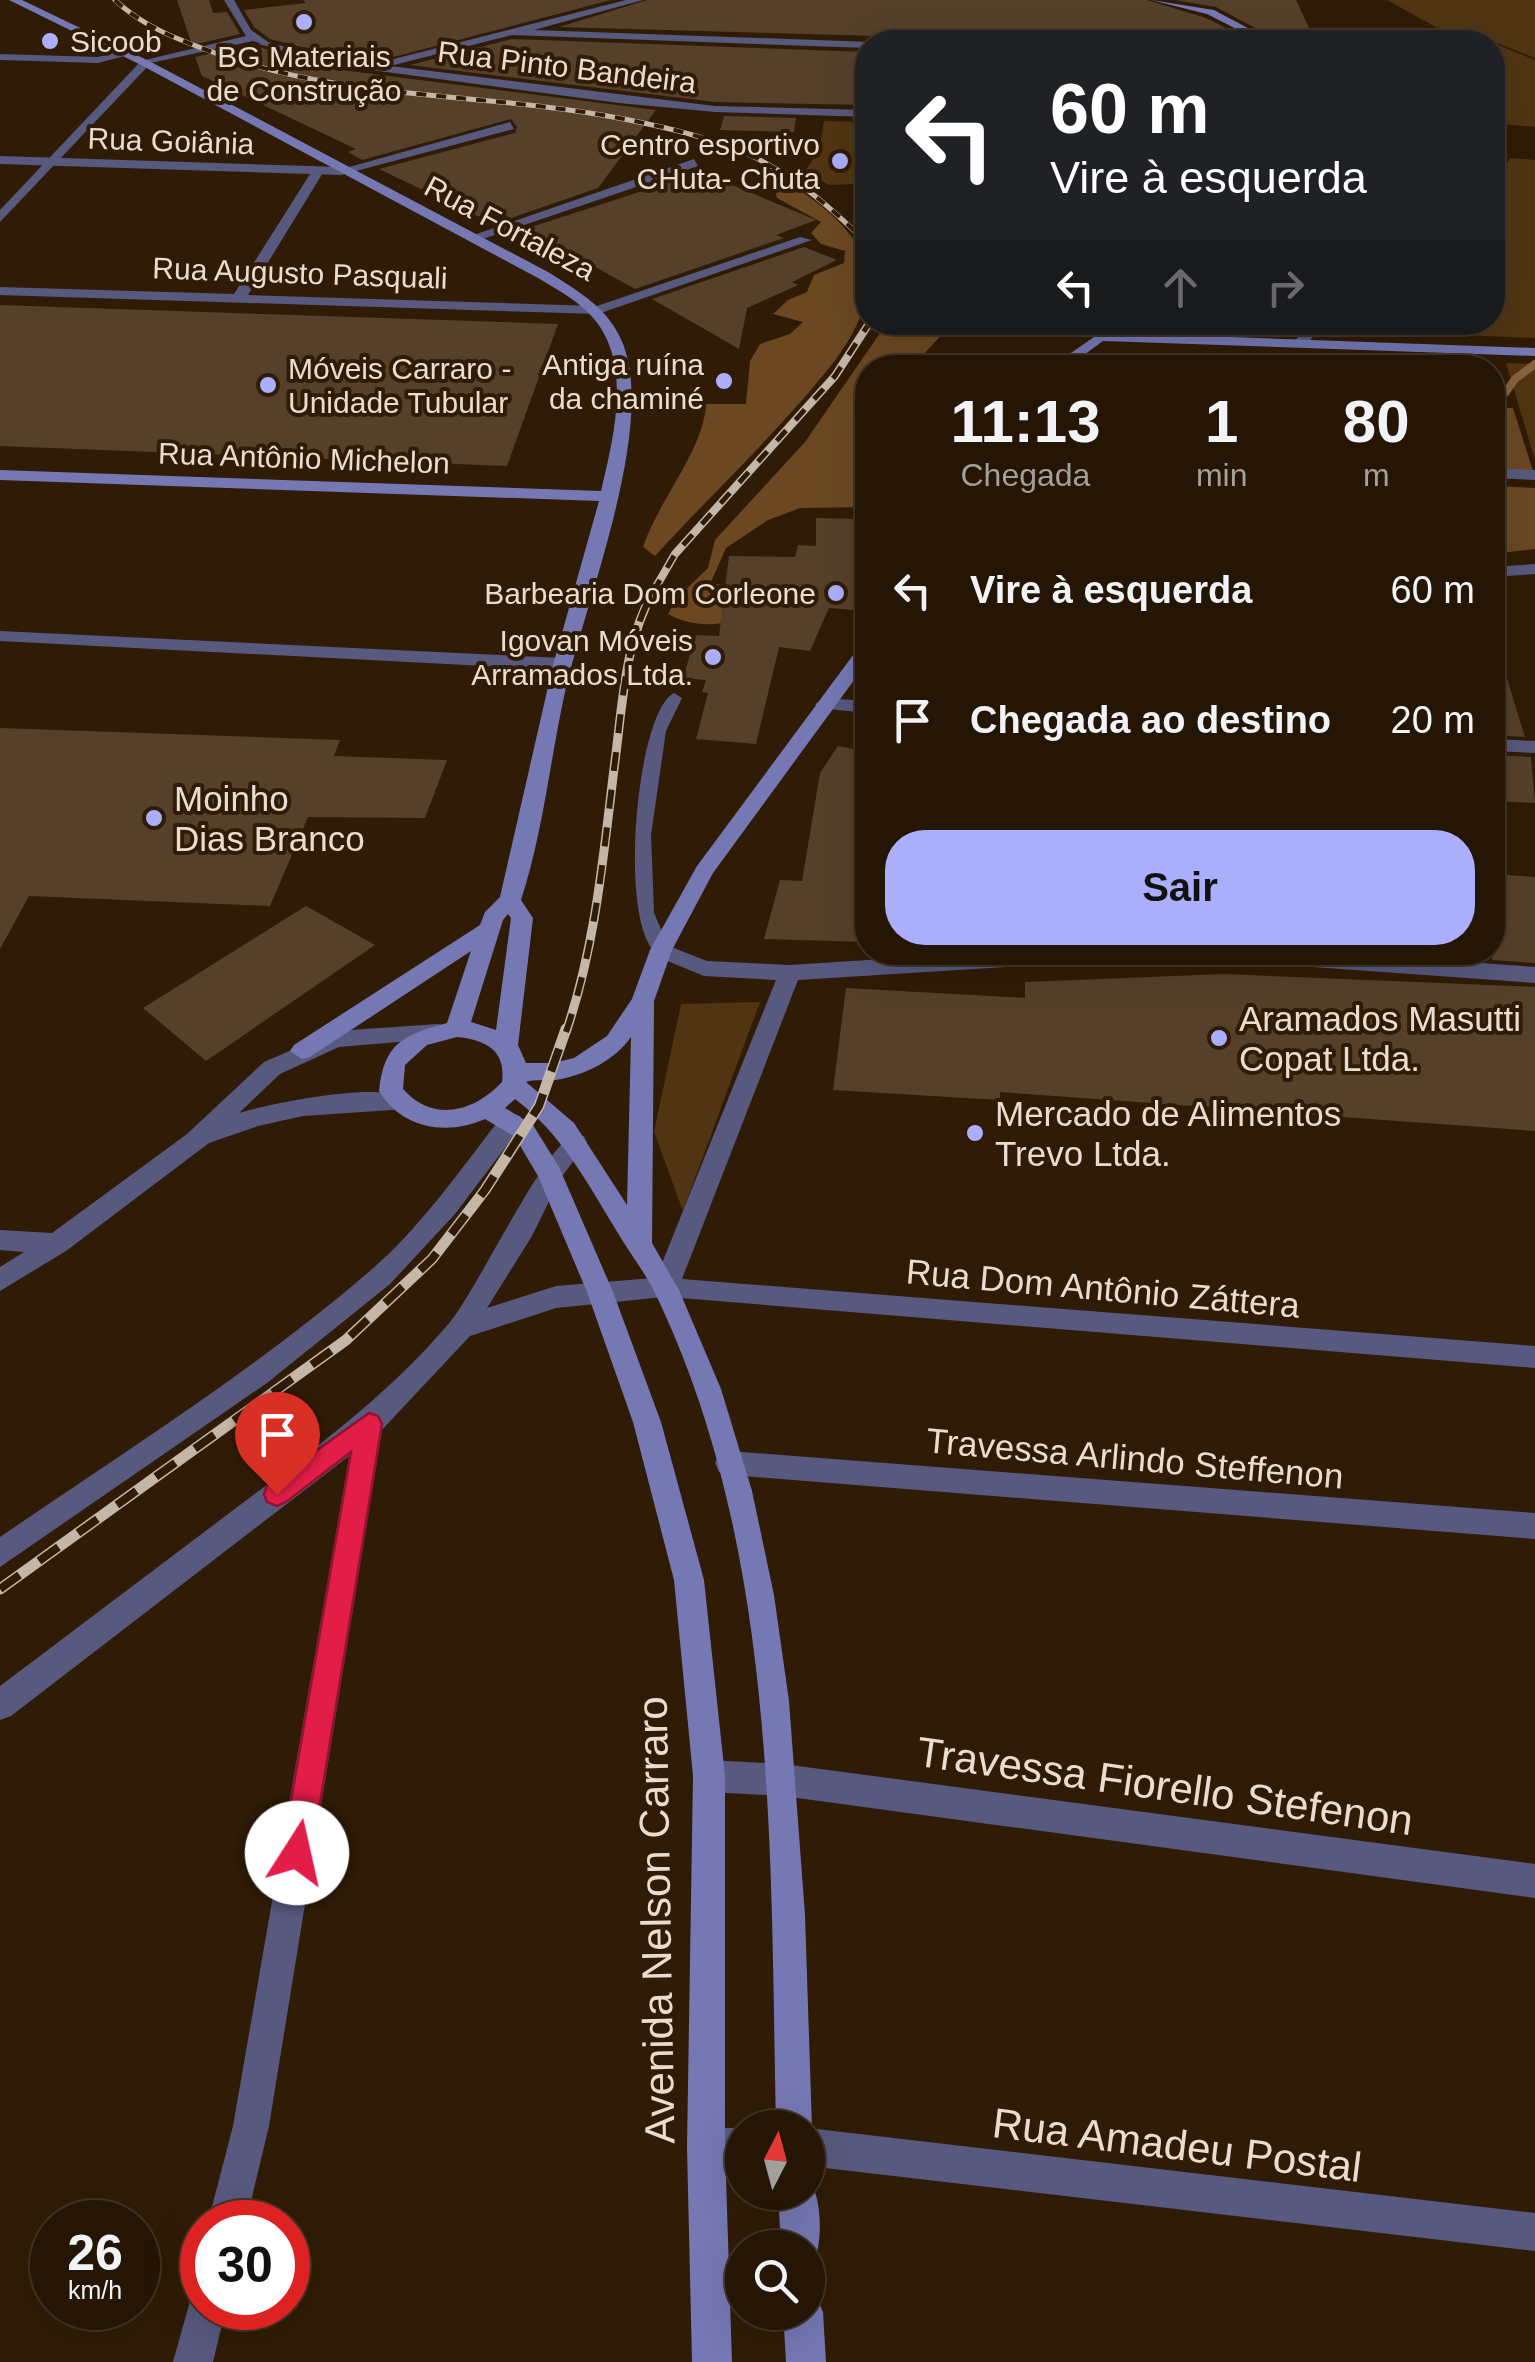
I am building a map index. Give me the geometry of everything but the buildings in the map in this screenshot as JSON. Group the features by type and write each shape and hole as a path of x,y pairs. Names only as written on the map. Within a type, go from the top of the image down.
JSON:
{"main road":[{"name":"Rua Fortaleza","path":"14,0 148,65 598,310 618,348 624,384 620,439 562,664 510,900 493,918 447,1030"},
{"path":"1156,0 1210,12 1245,30"},
{"path":"1075,355 1104,335"},
{"path":"1249,335 1294,342"},
{"path":"1100,338 1535,352"},
{"name":"Rua Antônio Michelon","path":"0,475 606,496"},
{"path":"516,1078 581,1065 615,1042 642,1001 661,950 704,871 855,664"},
{"name":"Rua Fortaleza","path":"506,1045 522,918 510,900"},
{"path":"302,1052 489,929"},
{"path":"639,1246 642,1001"},
{"path":"447,1030 493,1035 506,1045 515,1056 516,1078 500,1116 450,1120 412,1113 391,1091 394,1062 419,1038 447,1030"},
{"path":"516,1078 575,1143 665,1288 712,1406 729,1463 760,1607 783,1780 793,2110"},
{"name":"Avenida Nelson Carraro","path":"500,1116 524,1130 550,1174 600,1292 660,1464 689,1580 708,1776 724,2146 712,2362"},
{"path":"805,2330 806,2362"}],"street":[{"path":"0,58 148,65 258,41 229,0"},
{"path":"371,68 638,0"},
{"path":"510,32 855,45"},
{"name":"Rua Pinto Bandeira","path":"258,41 307,57 371,68 619,100 715,109 855,114"},
{"path":"98,60 124,54"},
{"path":"0,218 148,65"},
{"name":"Rua Goiânia","path":"0,160 341,171 510,126"},
{"path":"472,238 694,162"},
{"path":"240,298 318,171"},
{"path":"598,310 806,240"},
{"name":"Rua Augusto Pasquali","path":"0,290 598,310"},
{"path":"1294,342 1302,335"},
{"path":"1505,474 1535,475"},
{"path":"1505,571 1535,569"},
{"path":"0,636 562,664"},
{"path":"825,704 855,705"},
{"path":"1505,745 1535,747"},
{"path":"661,950 704,968 790,973 916,965"},
{"path":"1395,965 1535,975"},
{"path":"665,1288 790,973"},
{"path":"0,1280 56,1244 196,1140 248,1088 302,1052 336,1039 447,1030"},
{"path":"196,1140 271,1112 352,1101 399,1103"},
{"path":"0,1554 258,1375 380,1277 446,1207 500,1116"},
{"path":"0,1705 369,1424 462,1328 523,1229 550,1174 575,1143"},
{"path":"0,1240 56,1244"},
{"name":"Rua Dom Antônio Záttera","path":"462,1328 532,1302 665,1288 1535,1358"},
{"path":"232,2200 251,2126 369,1424"},
{"name":"Travessa Arlindo Steffenon","path":"729,1463 1535,1526"},
{"name":"Travessa Fiorello Stefenon","path":"708,1776 783,1780 1535,1881"},
{"name":"Rua Amadeu Postal","path":"825,2148 1535,2232"},
{"path":"193,2362 201,2330"}],"lane":[{"path":"661,950 645,913 643,835 658,731 674,698"}],"shaded area":[{"path":"1387,0 1535,0 1535,58 1505,46 1505,30 1441,30"},
{"path":"1505,48 1535,60 1535,127 1505,124"},
{"name":"Centro esportivo CHuta- Chuta","path":"824,121 855,122 855,204 853,184 829,185 805,171 819,151"},
{"path":"1510,158 1535,160 1535,338 1462,335 1505,335 1505,167"},
{"path":"791,185 828,211 855,242 855,327 815,385 655,556 643,547 697,439 706,404 746,404 750,361 760,344 790,334 803,322 773,314 788,300 807,292 814,275 844,263 845,251 821,244 811,233 821,222 777,198 775,189"},
{"path":"879,335 941,335 923,355 865,355"},
{"path":"1506,363 1535,364 1535,460"},
{"path":"855,369 855,507 800,508 768,520 726,548 710,584 765,586 738,618 707,624 668,614 676,599 708,568 715,540 805,442"},
{"path":"1505,408 1513,408 1533,471 1505,470"},
{"path":"1505,487 1535,488 1535,549 1505,553"},
{"path":"760,1002 683,1211 654,1132 681,1004"}],"waterway":[{"path":"1505,393 1515,379 1535,364"}],"railway":[{"path":"115,0 136,17 170,35 257,66 361,87 572,110 655,125 718,142 766,163 798,183 855,232"},
{"path":"653,592 675,554 835,376 862,335"},
{"path":"566,1032 592,929 627,669 637,628 653,592"},
{"path":"0,1589 346,1340 432,1259 485,1190 539,1106 566,1029"}],"place":[{"name":"BG Materiais de Construção","path":"304,22"},
{"name":"Sicoob","path":"50,41"},
{"name":"Centro esportivo CHuta- Chuta","path":"840,161"},
{"name":"Antiga ruína da chaminé","path":"724,381"},
{"name":"Móveis Carraro - Unidade Tubular","path":"268,385"},
{"name":"Barbearia Dom Corleone","path":"836,593"},
{"name":"Igovan Móveis Arramados Ltda.","path":"713,657"},
{"name":"Moinho Dias Branco","path":"154,818"},
{"name":"Aramados Masutti Copat Ltda.","path":"1219,1038"},
{"name":"Mercado de Alimentos Trevo Ltda.","path":"975,1133"}],"route":[{"path":"277,1494 369,1424 297,1853"}]}
